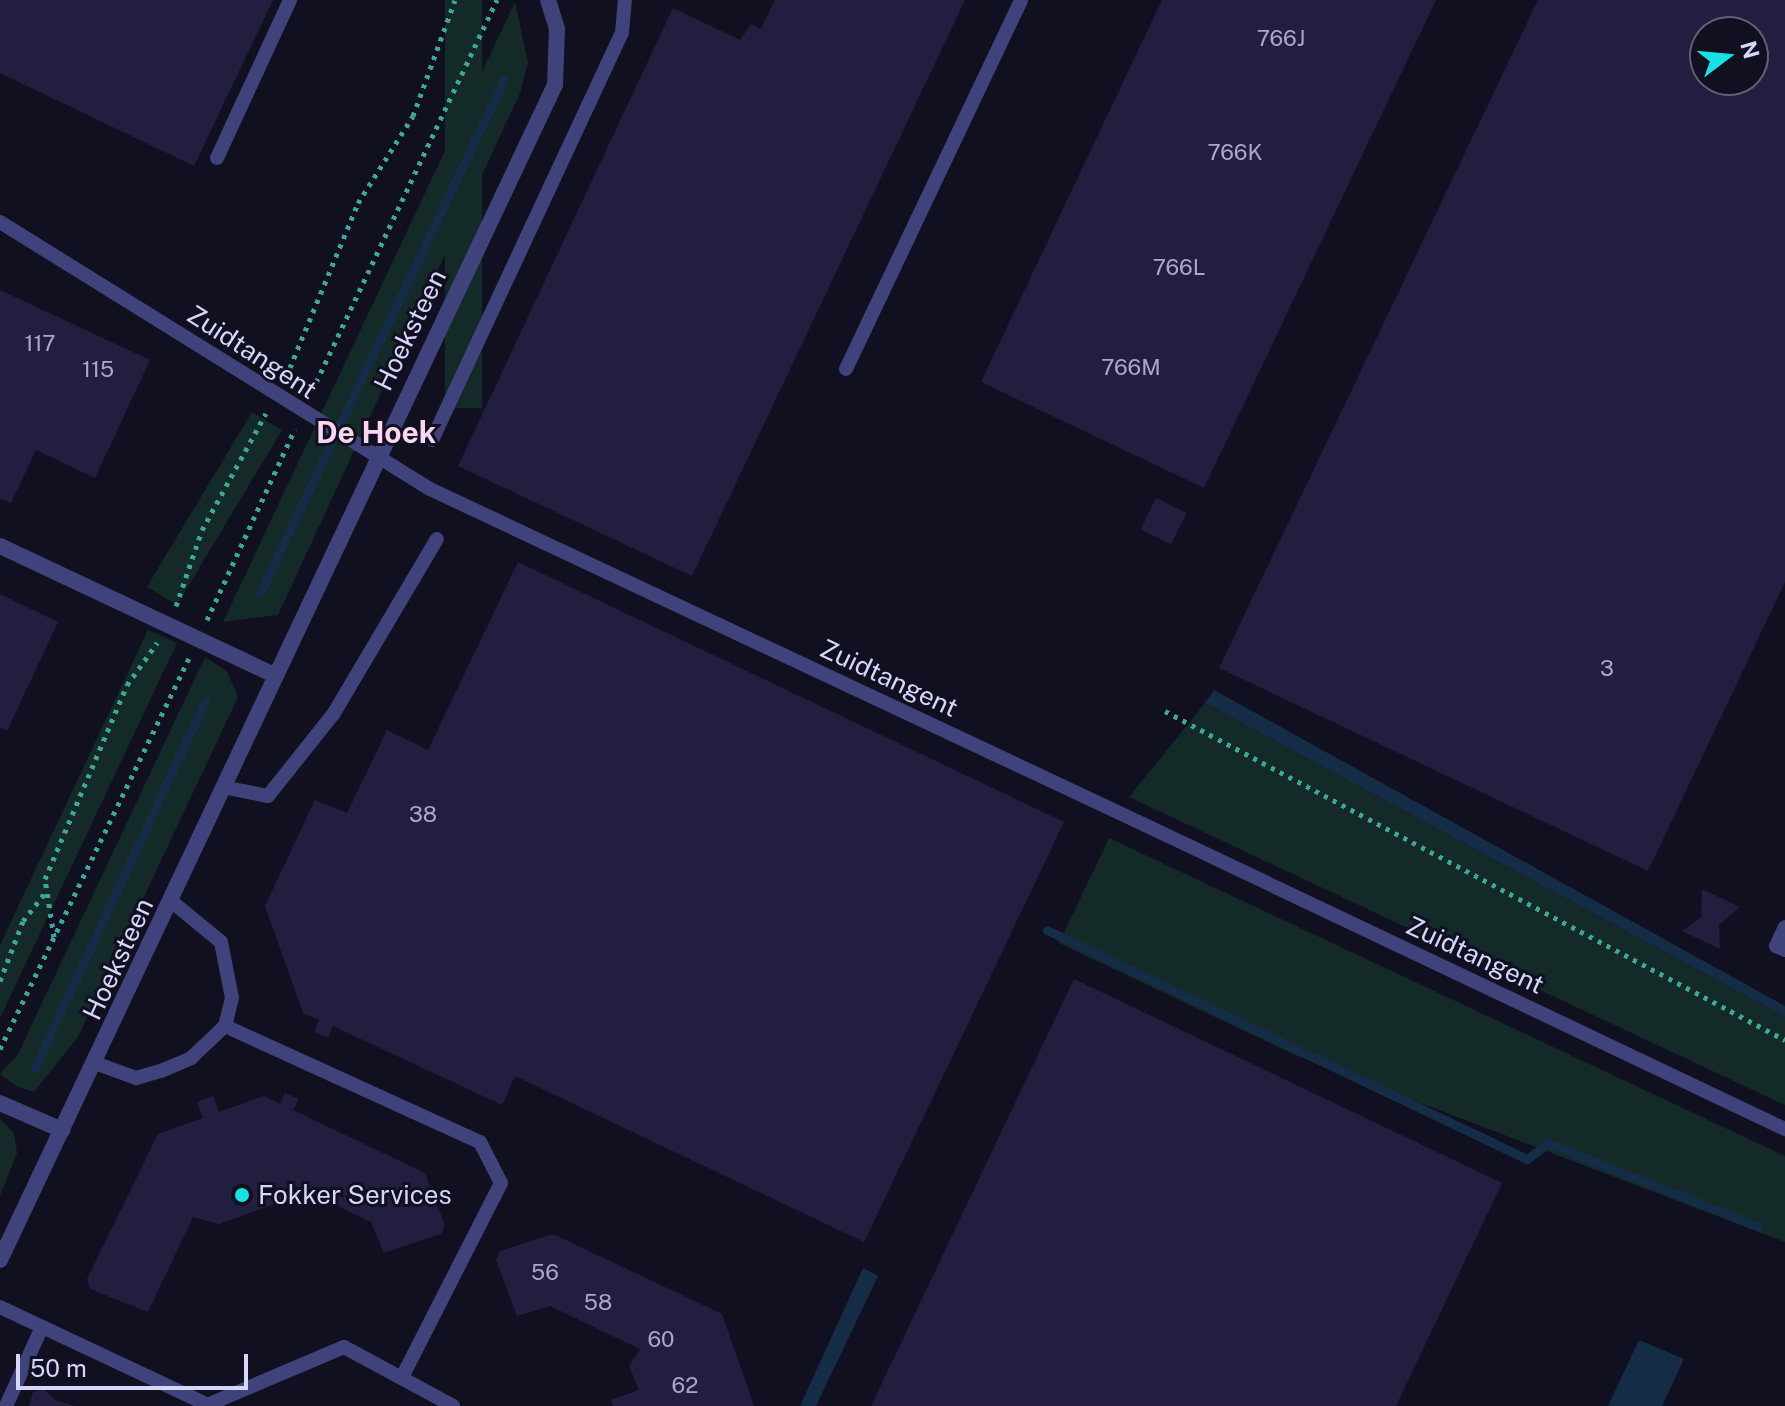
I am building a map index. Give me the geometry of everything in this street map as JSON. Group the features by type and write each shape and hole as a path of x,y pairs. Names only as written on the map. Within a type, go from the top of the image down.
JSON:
{"street":[{"name":"Hoeksteen","path":"0,1260 555,85 557,29 548,0"},
{"path":"0,546 274,675"},
{"path":"0,1103 62,1130"}],"lane":[{"path":"217,158 290,0"},
{"path":"432,440 622,33 625,0"},
{"path":"846,369 1021,0"},
{"name":"Zuidtangent","path":"0,222 430,489 1785,1129"},
{"path":"223,787 268,796 334,713 437,539"},
{"path":"95,1063 136,1078 161,1071 191,1058 225,1026 232,998 221,942 171,901"},
{"path":"1785,927 1776,946 1785,950"},
{"path":"225,1026 480,1142 501,1183 402,1377"},
{"path":"0,1307 206,1405 344,1347 453,1406"},
{"path":"6,1406 42,1327"}],"path":[{"path":"284,383 358,203 413,116 455,0"},
{"path":"309,398 497,0"},
{"path":"0,981 23,921 47,892 79,787 127,685 170,625 202,530 247,437 271,407"},
{"path":"0,1049 198,638 302,412"},
{"path":"1165,711 1785,1040"},
{"path":"47,892 54,937"}],"green space":[{"path":"445,0 482,0 482,408 445,408"},
{"path":"515,2 528,63 520,93 278,615 223,622"},
{"path":"252,412 282,430 177,605 147,587"},
{"path":"148,630 177,643 0,1018 0,945"},
{"path":"205,657 227,672 238,697 78,1037 34,1092 16,1086 0,1074 18,1054"},
{"path":"1205,703 1785,1017 1785,1105 1129,797"},
{"path":"1109,838 1785,1156 1785,1242 1295,1055 1059,943"},
{"path":"0,1119 14,1133 17,1153 0,1196"}],"water":[{"path":"1214,690 1785,1006 1785,1017 1205,703"},
{"path":"863,1268 878,1276 816,1406 800,1406"},
{"path":"1639,1340 1684,1359 1662,1406 1608,1406"}],"building":[{"path":"0,0 273,0 194,166 0,73"},
{"path":"775,0 965,0 692,576 458,466 673,8 740,40 751,24 761,29"},
{"path":"1162,0 1436,0 1204,488 981,382"},
{"path":"1538,0 1785,0 1785,582 1648,871 1219,668"},
{"path":"0,290 150,360 95,478 36,450 11,503 0,498"},
{"path":"1156,498 1187,513 1171,544 1141,529"},
{"path":"518,562 1064,822 864,1242 515,1076 502,1105 333,1026 328,1038 314,1032 319,1020 303,1013 265,906 315,800 347,813 387,730 428,750"},
{"path":"0,594 58,622 7,731 0,728"},
{"path":"1702,889 1740,907 1719,925 1720,949 1682,931 1701,917"},
{"path":"1074,979 1502,1183 1396,1406 871,1406"},
{"path":"285,1093 299,1099 293,1110 425,1173 445,1225 441,1234 384,1253 371,1222 289,1183 283,1201 219,1224 193,1217 148,1312 90,1289 87,1279 158,1134 203,1118 197,1102 213,1096 219,1112 264,1096 280,1104"},
{"path":"553,1234 722,1314 754,1406 613,1406 611,1400 639,1390 629,1366 640,1349 550,1306 517,1316 496,1260 500,1251"},
{"path":"43,1389 55,1400 75,1406 29,1406 33,1392"}],"waterway":[{"path":"260,593 504,79"},
{"path":"35,1067 205,701"},
{"path":"1047,930 1527,1159 1548,1143 1759,1227"}],"place":[{"name":"Fokker Services","path":"242,1195"}],"district":[{"name":"De Hoek","path":"376,432"}]}
